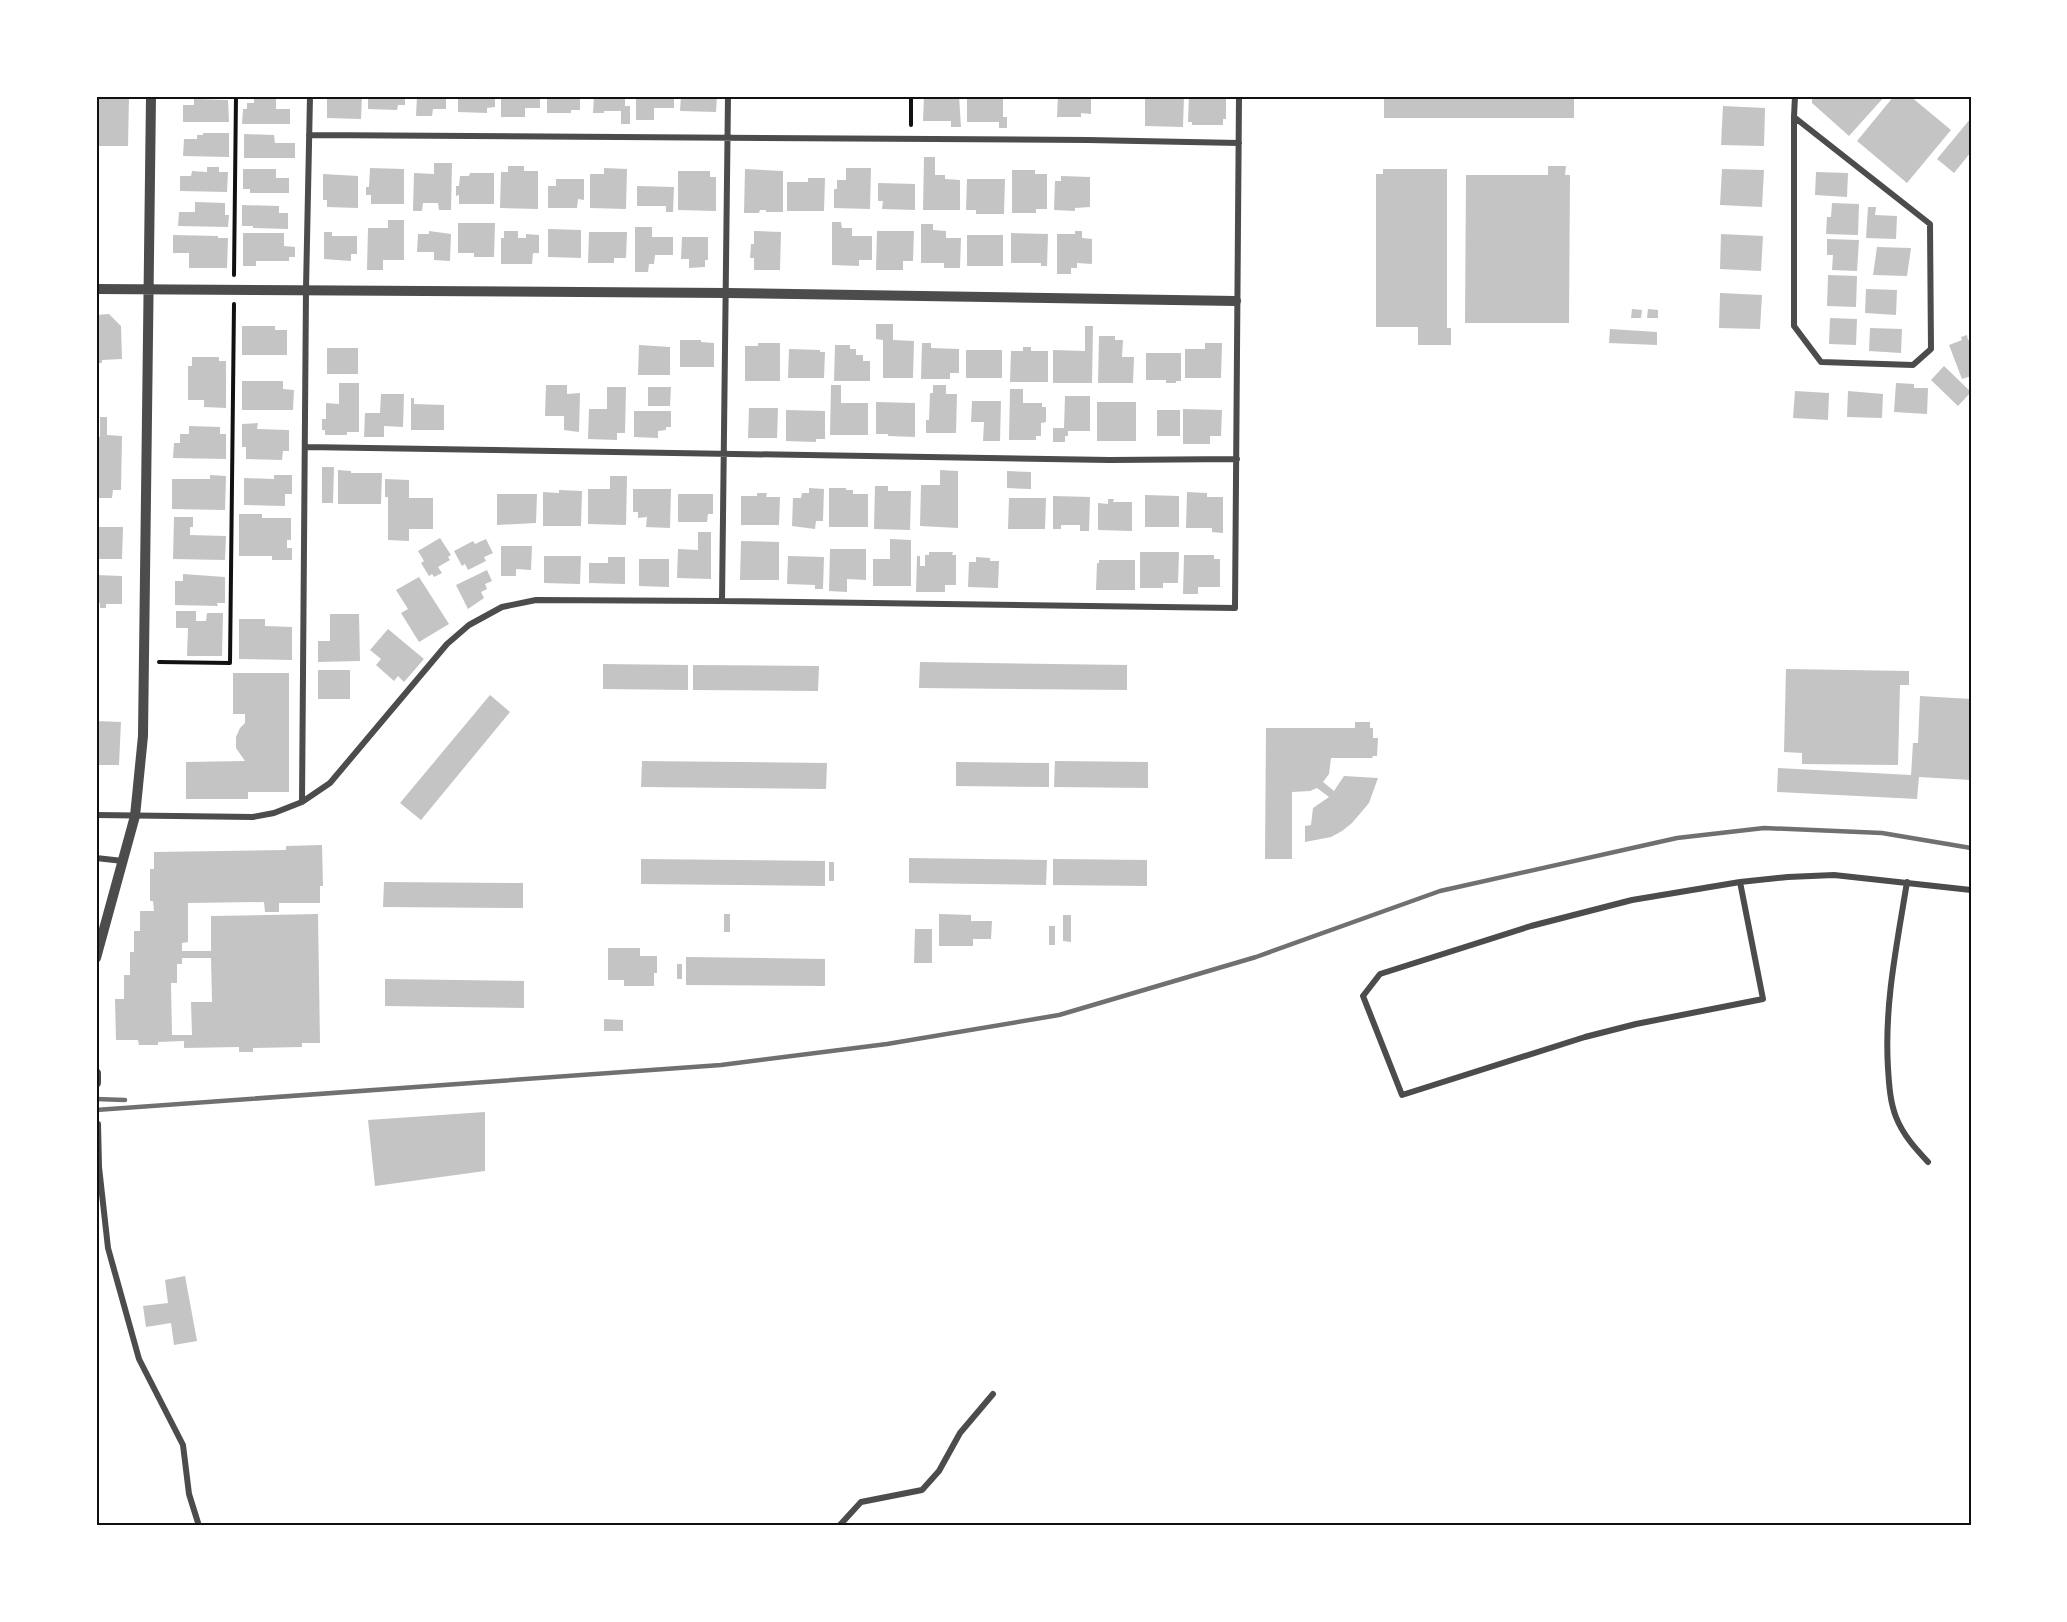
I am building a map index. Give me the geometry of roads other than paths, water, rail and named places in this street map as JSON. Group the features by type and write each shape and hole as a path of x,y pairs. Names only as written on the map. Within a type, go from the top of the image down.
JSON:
{"street":[{"path":"96,958 135,816 143,736 151,96"},
{"path":"302,802 306,289 310,96"},
{"path":"722,601 728,96"},
{"path":"96,815 252,817 274,813 302,802 330,783 447,644 469,625 501,607 536,600 1235,608 1239,96"},
{"path":"1794,117 1930,224 1931,349 1913,365 1821,362 1794,326 1794,117 1795,96"},
{"path":"309,135 1239,143"},
{"path":"96,289 727,293 1236,301"},
{"path":"306,447 1110,460 1237,459"},
{"path":"96,858 123,861"},
{"path":"1740,882 1763,999 1636,1024 1585,1037 1402,1095 1363,996 1380,974 1586,910 1740,882 1834,875 1971,890"},
{"path":"1907,882 1887,1021 1889,1089 1896,1118 1909,1142 1928,1162"},
{"path":"96,1072 96,1083"},
{"path":"98,1124 99,1167 108,1248 139,1359 183,1445 189,1494 199,1526"},
{"path":"839,1526 861,1502 922,1490 939,1471 960,1433 993,1394"}],"railway":[{"path":"96,1110 721,1065 887,1044 1059,1015 1256,957 1440,891 1677,838 1764,828 1882,833 1971,848"},
{"path":"96,1099 125,1100"}]}
